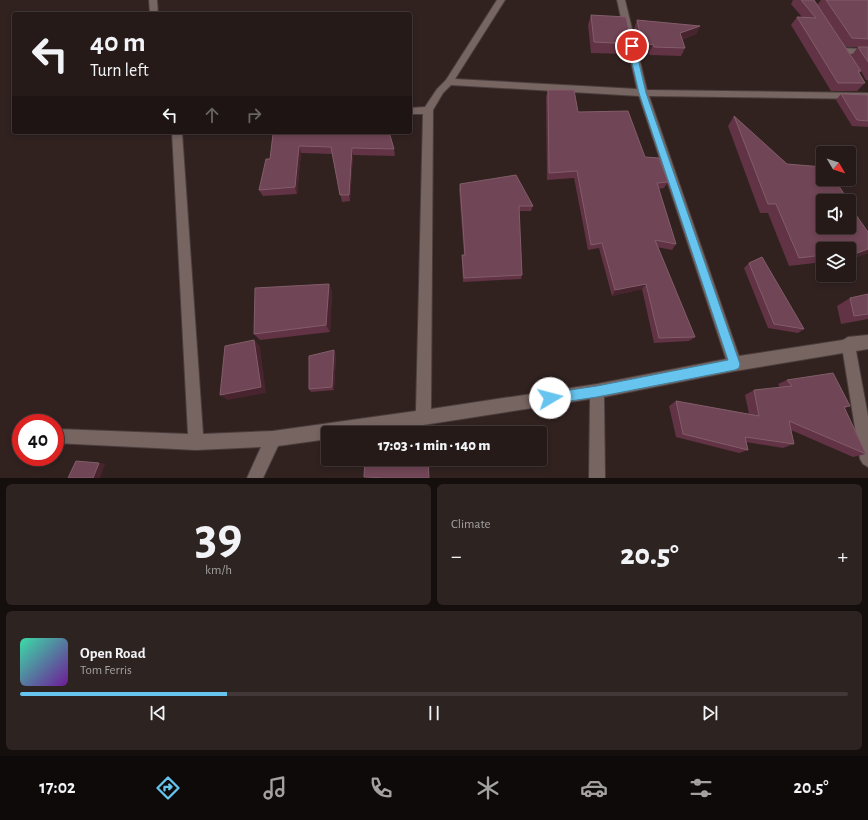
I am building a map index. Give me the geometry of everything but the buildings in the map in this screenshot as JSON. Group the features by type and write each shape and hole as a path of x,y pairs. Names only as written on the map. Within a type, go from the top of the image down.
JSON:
{"street":[{"path":"153,0 154,12"},
{"path":"423,417 428,110 440,91 449,82 502,0"},
{"path":"621,0 643,93 735,364"},
{"path":"849,63 839,48 868,52"},
{"path":"449,82 643,93 868,96"},
{"path":"412,111 428,110"},
{"path":"177,134 196,442"},
{"path":"64,437 196,442 273,439 343,430 597,391 735,364 848,344 868,342"},
{"path":"848,344 868,459"},
{"path":"597,391 597,478"},
{"path":"255,478 273,439"}],"route":[{"path":"550,398 597,391 735,364 643,93 632,46"}]}
